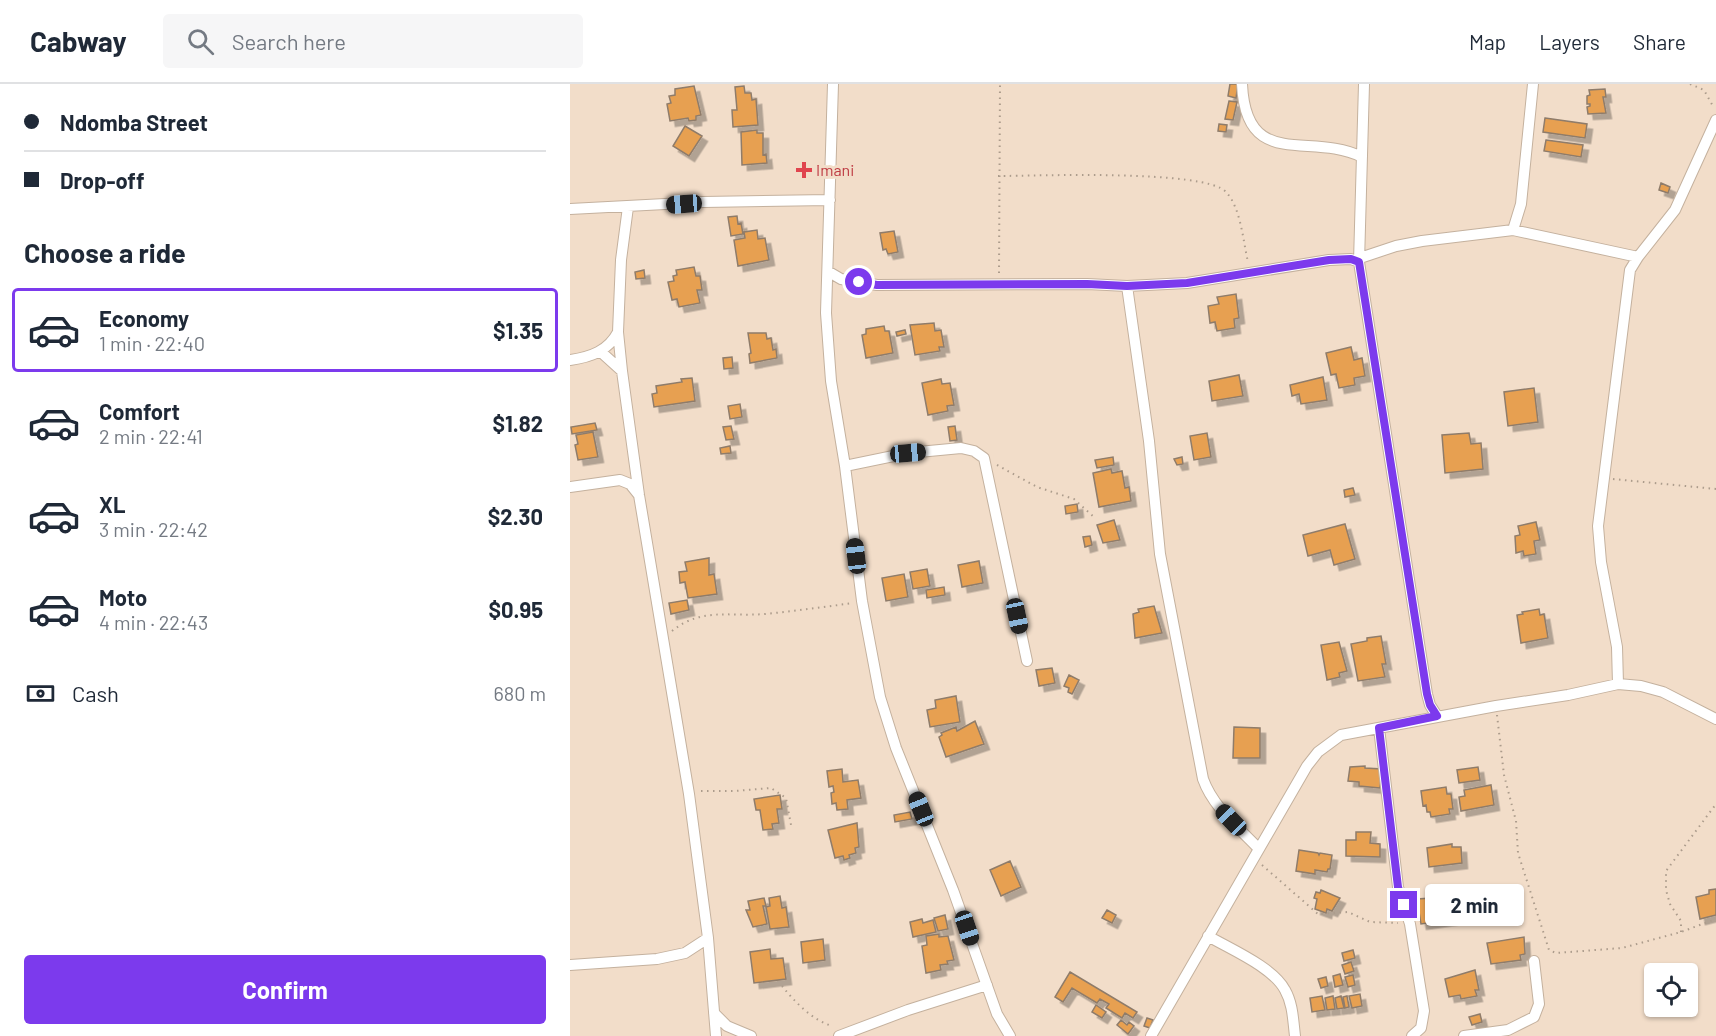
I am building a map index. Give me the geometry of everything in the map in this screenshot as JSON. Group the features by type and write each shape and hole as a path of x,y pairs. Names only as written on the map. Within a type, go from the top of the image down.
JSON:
{"street":[{"path":"1242,84 1242,101 1246,117 1258,133 1273,143 1349,150 1362,157"},
{"path":"1364,84 1359,260 1427,694 1430,705 1437,716"},
{"path":"1513,230 1521,204 1533,84"},
{"path":"832,85 829,272 826,313 831,381 845,466 862,601 880,697 896,748 953,890 997,1014 1010,1036"},
{"path":"1618,684 1617,647 1601,562 1598,526 1630,270 1676,210 1716,120"},
{"path":"570,209 703,202 830,200"},
{"path":"628,207 621,260 618,332 622,371 639,495 689,794 708,938 716,1036"},
{"path":"829,272 841,279 877,285 1087,284 1127,286 1187,283 1329,260 1359,260 1396,246 1513,230 1638,257"},
{"path":"1127,286 1149,441 1160,554 1203,780 1208,794 1255,853"},
{"path":"570,360 601,352 613,342 618,332"},
{"path":"601,352 622,371"},
{"path":"845,466 908,453 961,448 974,451 984,458 1027,661"},
{"path":"620,480 635,465"},
{"path":"570,486 620,480 630,484 639,495"},
{"path":"1150,1036 1306,766 1318,752 1341,735 1618,684 1641,686 1663,692 1716,719"},
{"path":"1379,728 1398,887 1410,924 1424,1011 1421,1028 1412,1036"},
{"path":"1208,936 1270,972 1285,988 1291,1005 1295,1036"},
{"path":"570,964 657,959 685,953 708,938"},
{"path":"1464,1036 1508,1030 1534,1017 1539,1004 1534,961"},
{"path":"844,1034 908,1010 987,985"},
{"path":"714,1013 727,1026 751,1036"}],"path":[{"path":"999,285 1000,84"},
{"path":"1690,84 1704,90 1716,114"},
{"path":"998,176 1137,175 1204,182 1225,191 1238,215 1252,273"},
{"path":"984,458 1037,487 1074,499 1094,517"},
{"path":"1605,478 1716,489"},
{"path":"663,638 685,621 710,613 762,614 862,601"},
{"path":"1496,706 1504,775 1516,821 1518,853 1549,950 1556,953 1622,948 1681,932 1716,919"},
{"path":"689,794 704,790 734,791 771,788 786,798 791,825"},
{"path":"1681,932 1681,921 1670,904 1666,890 1666,871 1716,804"},
{"path":"1255,853 1318,914 1348,912 1370,922 1410,924"},
{"path":"782,987 795,1002 825,1024 844,1034"}],"building":[{"path":"1230,84 1238,84 1236,98 1228,96"},
{"path":"694,86 701,115 696,116 696,120 689,121 688,118 670,121 667,104 671,103 669,96 675,95 675,89"},
{"path":"744,86 745,93 751,93 752,100 756,99 758,125 733,127 732,110 737,110 735,87"},
{"path":"1605,89 1606,97 1603,97 1606,113 1588,114 1589,90"},
{"path":"1229,101 1237,102 1233,120 1225,119"},
{"path":"1545,118 1587,124 1585,138 1543,132"},
{"path":"1219,124 1227,125 1226,132 1218,131"},
{"path":"685,126 702,136 689,156 673,146"},
{"path":"757,130 757,133 763,133 763,155 766,154 767,163 742,165 741,132"},
{"path":"1546,140 1583,145 1581,157 1544,151"},
{"path":"1661,183 1670,187 1668,193 1659,190"},
{"path":"737,216 743,234 731,236 728,217"},
{"path":"757,230 758,239 765,238 769,260 738,266 734,240 745,238 744,232"},
{"path":"894,231 898,252 888,254 886,249 883,250 880,233"},
{"path":"694,267 696,276 700,276 702,290 697,290 700,303 679,307 677,299 672,300 668,282 674,281 673,276 677,275 676,270"},
{"path":"644,270 645,278 636,279 635,272"},
{"path":"1236,294 1239,318 1234,319 1235,328 1217,331 1215,322 1210,323 1208,306 1219,304 1217,297"},
{"path":"934,323 935,331 941,330 944,347 939,347 940,351 915,355 910,325"},
{"path":"884,326 885,331 889,331 893,353 866,358 862,335 866,334 866,329"},
{"path":"905,330 906,334 897,336 896,332"},
{"path":"748,333 766,333 767,339 771,338 773,350 776,349 777,358 750,363"},
{"path":"1351,347 1354,360 1362,358 1365,376 1354,378 1355,385 1339,388 1336,374 1331,375 1326,353"},
{"path":"732,357 733,368 724,369 723,358"},
{"path":"1239,375 1243,396 1212,401 1209,381"},
{"path":"1323,377 1327,400 1301,404 1299,394 1292,396 1290,385"},
{"path":"692,378 695,401 654,407 652,394 657,393 656,386"},
{"path":"941,379 942,384 950,383 954,405 947,406 948,411 928,415 922,383"},
{"path":"1534,388 1538,422 1508,426 1504,392"},
{"path":"740,404 742,417 730,419 728,406"},
{"path":"595,423 597,430 572,434 571,427"},
{"path":"731,426 734,439 726,440 723,427"},
{"path":"955,426 957,440 950,441 948,427"},
{"path":"593,432 598,457 578,460 576,435"},
{"path":"1207,433 1211,457 1194,460 1190,436"},
{"path":"1469,433 1471,444 1481,443 1483,469 1445,473 1442,435"},
{"path":"730,446 731,453 721,454 720,448"},
{"path":"1113,457 1114,465 1097,468 1095,460"},
{"path":"1182,457 1183,464 1177,465 1174,459"},
{"path":"1111,469 1112,473 1122,471 1125,488 1129,487 1131,501 1099,507 1093,473"},
{"path":"1353,488 1355,495 1345,497 1344,490"},
{"path":"1077,504 1078,512 1066,514 1065,506"},
{"path":"1114,520 1120,540 1103,543 1097,525"},
{"path":"1536,522 1540,540 1534,541 1536,554 1524,556 1523,551 1516,553 1515,536 1520,535 1518,526"},
{"path":"1345,524 1355,559 1334,565 1330,550 1308,556 1303,535"},
{"path":"1090,536 1092,545 1085,547 1083,537"},
{"path":"709,558 709,575 714,574 717,594 688,598 685,582 680,583 679,572 687,571 685,562"},
{"path":"979,561 983,583 962,587 958,565"},
{"path":"927,569 930,586 913,589 910,572"},
{"path":"904,574 908,597 886,601 882,578"},
{"path":"944,587 945,595 927,598 926,590"},
{"path":"687,600 689,610 671,614 669,603"},
{"path":"1154,606 1162,633 1135,638 1133,614 1139,612 1138,609"},
{"path":"1539,609 1540,615 1544,614 1548,638 1521,643 1517,615"},
{"path":"1381,636 1386,664 1382,664 1385,677 1358,681 1351,644"},
{"path":"1339,642 1347,671 1339,673 1340,677 1327,680 1321,645"},
{"path":"1052,668 1055,683 1039,686 1036,670"},
{"path":"1069,675 1079,680 1072,694 1068,692 1069,688 1064,686"},
{"path":"956,696 960,722 930,727 927,710 936,708 935,700"},
{"path":"975,721 984,744 946,757 939,737 941,733 956,727 957,731"},
{"path":"1234,727 1260,728 1260,758 1233,758"},
{"path":"1365,766 1365,768 1382,769 1380,788 1359,786 1359,782 1348,781 1350,767"},
{"path":"1478,767 1480,780 1459,783 1457,770"},
{"path":"842,769 843,782 858,780 861,798 847,800 848,809 837,810 836,803 832,804 831,793 834,792 833,786 829,787 827,771"},
{"path":"1491,785 1494,805 1461,811 1459,797 1465,796 1464,790"},
{"path":"1446,787 1447,794 1451,794 1453,809 1449,809 1450,814 1431,817 1426,805 1423,806 1421,791"},
{"path":"780,795 782,809 777,809 779,823 772,824 773,829 763,830 760,810 756,810 754,799"},
{"path":"910,812 912,819 895,822 894,815"},
{"path":"857,823 859,847 855,848 856,853 844,860 843,856 835,858 828,830"},
{"path":"1356,832 1371,832 1370,843 1380,844 1380,857 1346,856 1346,840 1356,840"},
{"path":"1452,844 1452,847 1461,847 1462,863 1429,867 1427,848"},
{"path":"1299,850 1319,855 1320,853 1332,855 1330,869 1327,872 1315,870 1315,874 1296,871"},
{"path":"1010,861 1021,887 1001,896 990,870"},
{"path":"1716,889 1716,915 1700,919 1696,897 1709,894 1709,890"},
{"path":"1321,890 1340,898 1332,911 1327,909 1326,913 1315,909 1317,899 1314,898 1316,892 1320,893"},
{"path":"1471,890 1475,916 1421,924 1417,899 1462,896 1462,892"},
{"path":"780,896 782,908 786,907 789,927 770,929 766,907 770,906 769,898"},
{"path":"764,898 766,906 763,906 767,924 753,927 746,910 750,910 748,901"},
{"path":"1107,910 1116,915 1112,923 1102,918"},
{"path":"945,915 948,929 938,931 934,918"},
{"path":"922,919 923,923 933,920 936,932 913,937 910,922"},
{"path":"939,934 939,937 948,936 954,960 940,965 941,970 926,973 922,946 927,945 926,936"},
{"path":"1524,937 1525,954 1520,955 1521,960 1491,964 1487,943"},
{"path":"823,939 825,960 803,963 801,942"},
{"path":"770,949 771,959 783,958 786,979 754,983 750,952"},
{"path":"1353,950 1355,958 1344,961 1342,953"},
{"path":"1351,962 1354,971 1345,974 1342,965"},
{"path":"1475,970 1479,990 1475,990 1477,996 1461,999 1460,995 1449,997 1445,979"},
{"path":"1070,972 1137,1012 1133,1018 1125,1013 1122,1018 1106,1008 1109,1004 1100,999 1097,1003 1072,988 1063,1002 1055,997"},
{"path":"1340,974 1343,985 1335,987 1333,976"},
{"path":"1353,975 1355,985 1348,987 1345,977"},
{"path":"1326,977 1328,986 1321,988 1318,979"},
{"path":"1360,994 1362,1006 1352,1008 1349,996"},
{"path":"1322,996 1325,1010 1312,1012 1310,998"},
{"path":"1333,996 1335,1009 1327,1010 1325,998"},
{"path":"1341,996 1344,1008 1337,1009 1335,998"},
{"path":"1347,996 1349,1007 1345,1008 1343,997"},
{"path":"1096,1005 1106,1012 1102,1018 1092,1012"},
{"path":"1480,1014 1482,1022 1472,1025 1469,1017"},
{"path":"1147,1018 1153,1020 1150,1028 1144,1026"},
{"path":"1121,1020 1127,1025 1129,1022 1134,1026 1128,1034 1117,1025"}],"place":[{"name":"Imani","path":"804,170"}],"route":[{"path":"859,282 877,285 1087,284 1127,286 1187,283 1329,260 1351,259 1359,262 1427,694 1430,705 1437,716 1379,728 1398,887 1404,905"}]}
